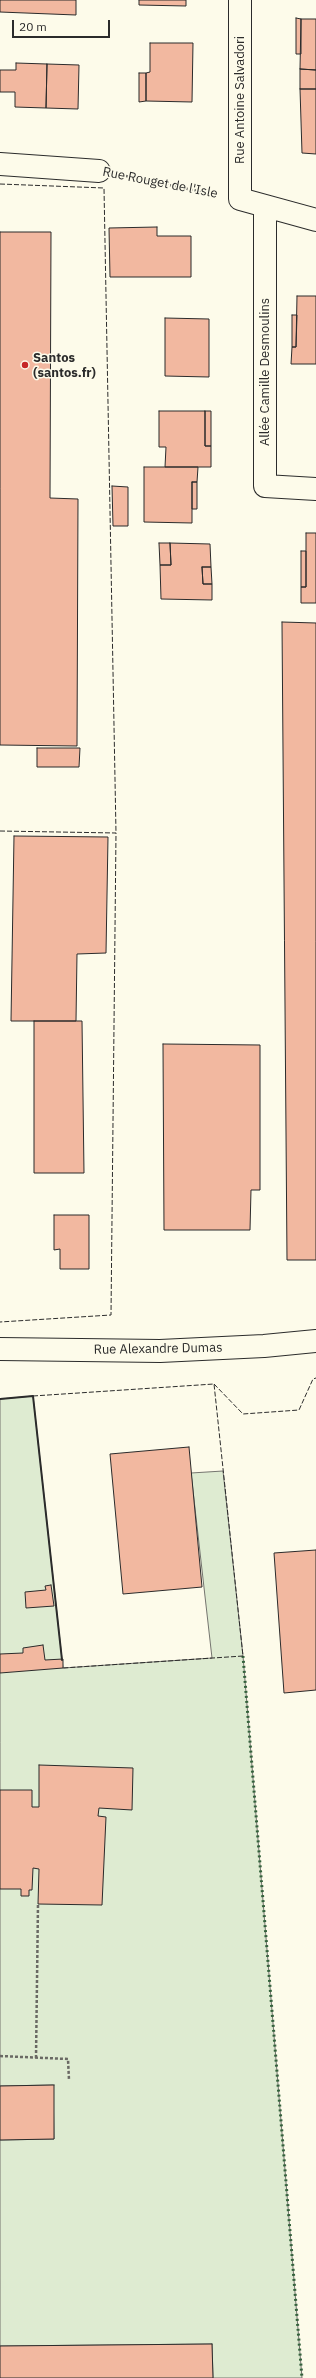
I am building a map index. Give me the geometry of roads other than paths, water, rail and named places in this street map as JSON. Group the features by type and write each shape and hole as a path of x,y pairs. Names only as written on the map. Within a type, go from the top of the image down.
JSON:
{"street":[{"name":"Rue Antoine Salvadori","path":"240,0 240,199 266,207"},
{"name":"Rue Rouget de l'Isle","path":"0,164 99,171"},
{"path":"266,207 316,220"},
{"name":"Allée Camille Desmoulins","path":"266,207 265,486 316,490"},
{"name":"Rue Alexandre Dumas","path":"0,1349 160,1351 264,1346 316,1340"}],"place":[{"name":"Santos (santos.fr)","path":"25,365"}]}
